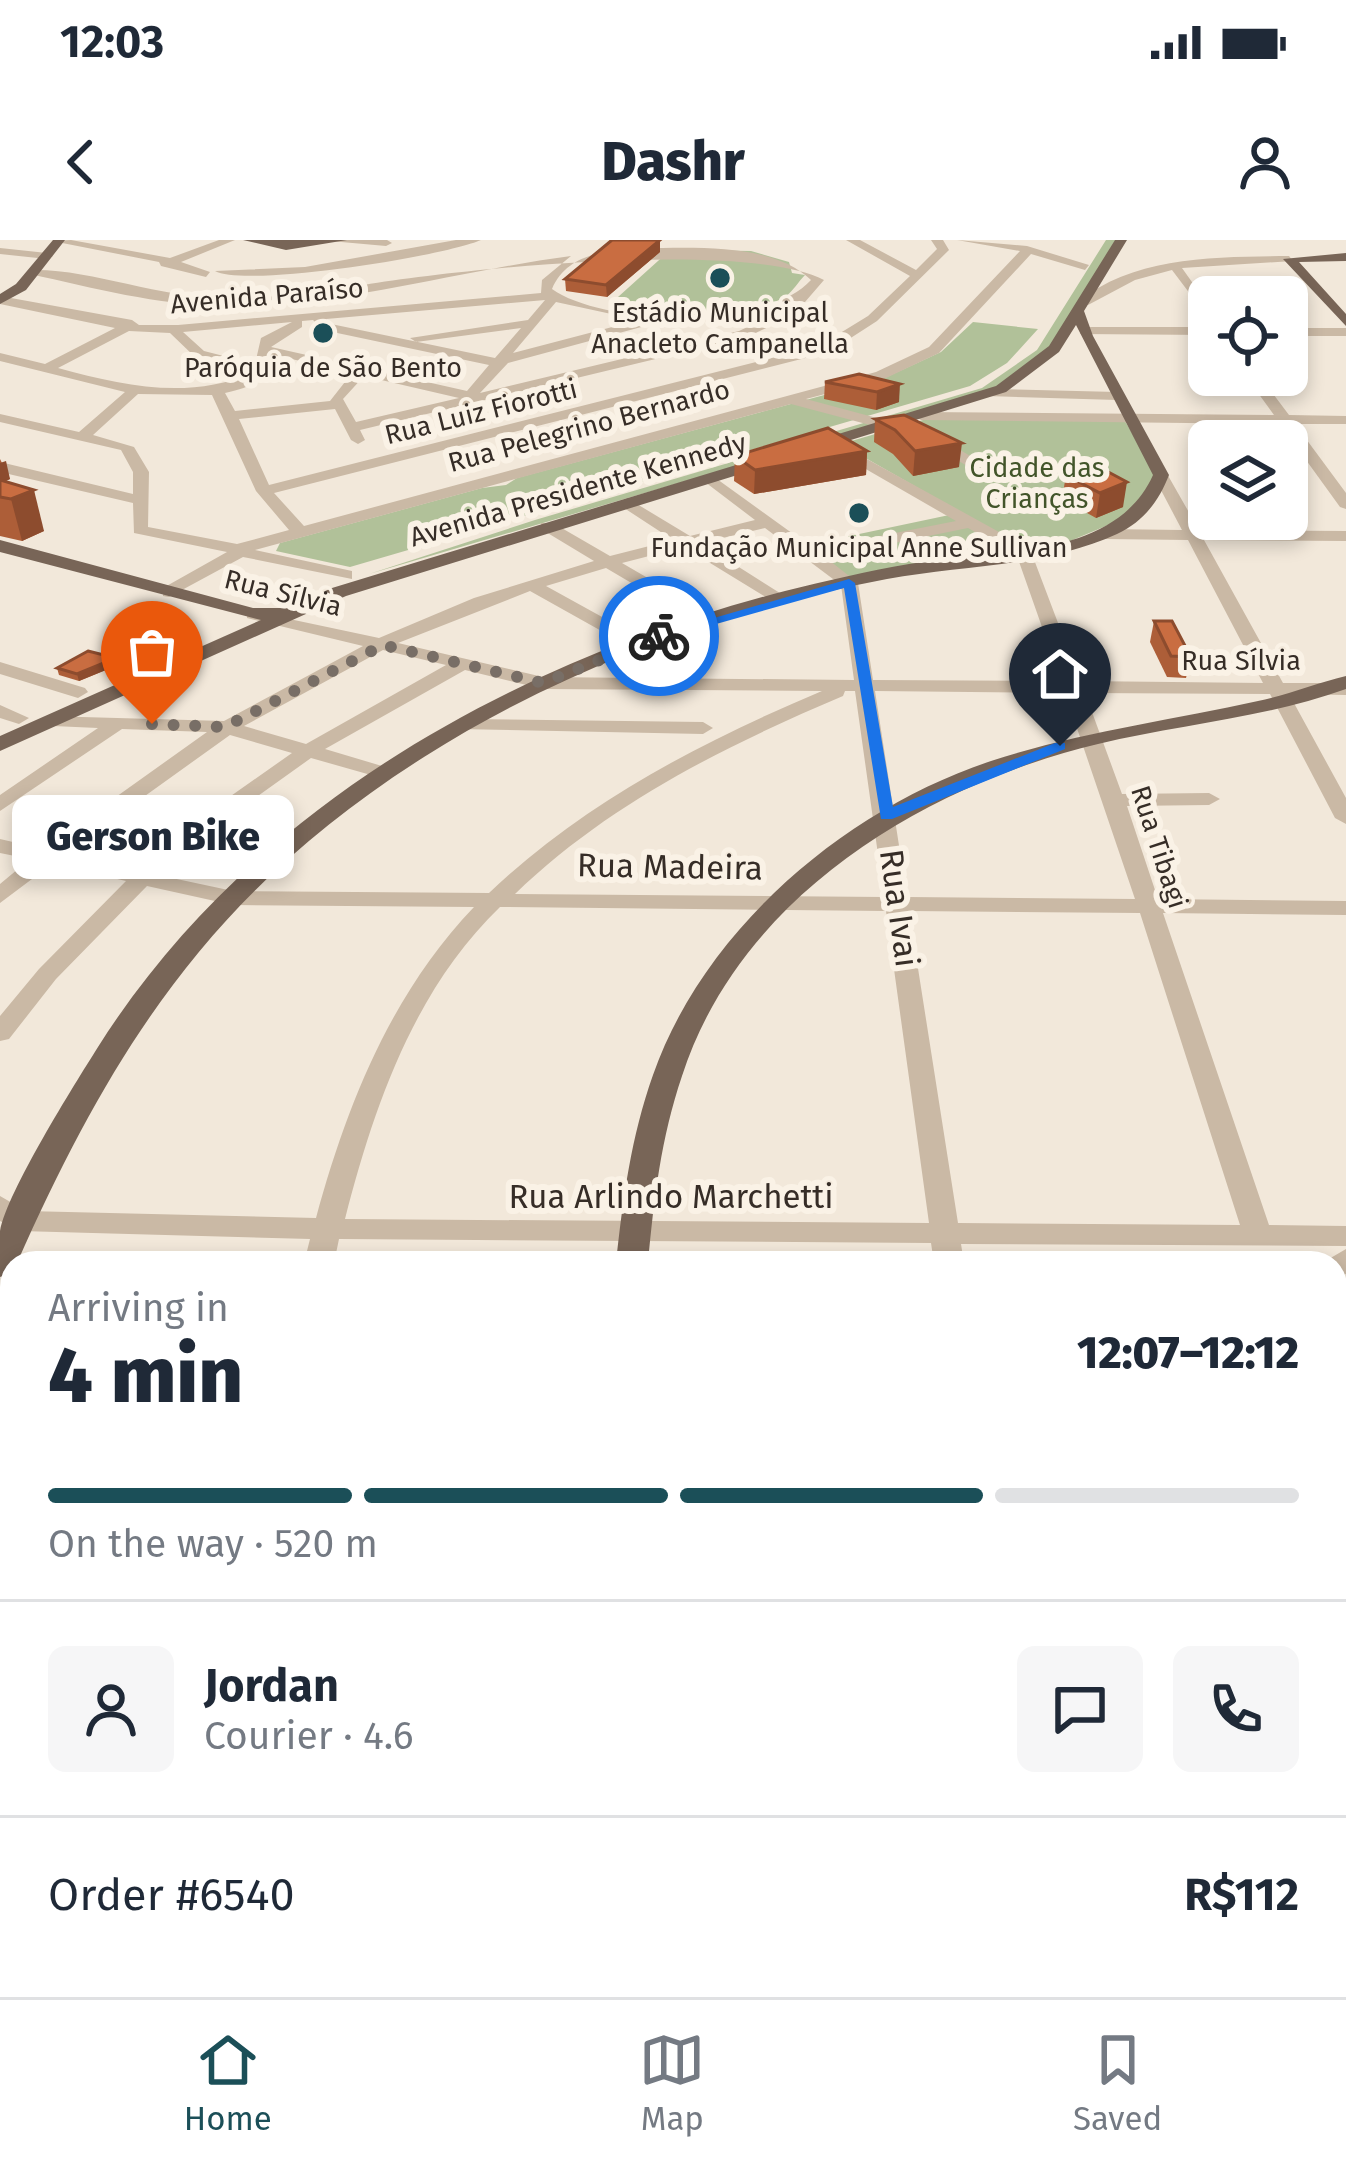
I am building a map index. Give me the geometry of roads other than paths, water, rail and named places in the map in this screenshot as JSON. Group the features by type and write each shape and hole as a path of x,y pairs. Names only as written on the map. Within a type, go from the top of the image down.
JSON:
{"main road":[{"path":"249,240 286,246 331,241"},
{"name":"Avenida Presidente Kennedy","path":"6,719 253,614 342,583 992,392 1049,355 1082,314 1121,240"},
{"path":"0,300 34,272 58,241"},
{"name":"Avenida Presidente Kennedy","path":"956,400 1033,350 1100,242"},
{"path":"1289,259 1298,243"},
{"path":"1289,259 1346,257"},
{"path":"1289,259 1346,322"},
{"path":"1102,270 1128,277"},
{"path":"3,1251 10,1214 116,1041 233,898 289,847 385,773 543,683 636,644 777,599 1104,534 1148,504 1161,475 1117,396 1082,314"},
{"name":"Avenida Presidente Kennedy","path":"0,744 284,616 342,583 397,572 831,444 916,412"},
{"name":"Rua Sílvia","path":"0,546 253,614"},
{"path":"253,614 284,616"},
{"path":"632,1251 652,1126 680,1039 726,961 777,900 886,815 1031,754 1281,694 1341,686"}],"street":[{"path":"147,270 229,240"},
{"path":"269,277 408,246 475,240"},
{"path":"34,272 209,302 346,290 551,254 667,240 762,249 800,261 817,273 813,290 776,320 652,361"},
{"path":"762,249 786,240"},
{"path":"852,240 919,276"},
{"name":"Rua Luiz Fiorotti","path":"264,491 796,358 845,340 943,250 937,240"},
{"path":"963,240 1023,244 1085,267"},
{"path":"1234,240 1251,260"},
{"path":"58,241 170,262 206,274 269,277 309,290"},
{"path":"331,241 408,246"},
{"name":"Rua Pelegrino Bernardo","path":"169,592 242,550 899,369 934,350 1023,244"},
{"path":"229,274 286,246"},
{"path":"470,396 504,362 531,323 546,283 591,250"},
{"path":"0,251 47,256"},
{"path":"551,254 577,257"},
{"path":"1082,314 1128,277 1175,266 1289,259"},
{"path":"1175,266 1188,285"},
{"path":"457,274 468,301"},
{"path":"107,285 130,276"},
{"name":"Avenida Paraíso","path":"130,325 0,300 130,325 174,328 545,295 637,321"},
{"path":"318,315 327,327 504,362 637,321 755,313 797,301"},
{"path":"755,313 776,320"},
{"path":"1082,314 1188,328"},
{"path":"0,357 137,388 217,391 250,381 271,338 297,326 294,317"},
{"path":"393,341 531,323"},
{"path":"48,368 130,325"},
{"path":"174,328 180,343 194,352 263,360 285,353 470,396"},
{"path":"1308,332 1346,332"},
{"path":"798,398 816,382 845,340"},
{"path":"516,345 541,350"},
{"path":"796,358 827,368"},
{"path":"350,428 620,363 652,361 742,371"},
{"path":"336,405 343,388 362,371"},
{"path":"486,382 509,389"},
{"path":"816,382 838,388"},
{"path":"83,436 137,388"},
{"path":"217,391 232,415 241,463 276,511 302,533"},
{"path":"992,392 1117,396"},
{"path":"1267,396 1285,420"},
{"path":"798,398 923,435 974,464"},
{"path":"956,400 979,417"},
{"path":"232,415 336,405"},
{"path":"336,405 373,465"},
{"path":"916,412 979,417 1285,420"},
{"path":"0,418 131,450 141,472 140,530 242,550 342,583"},
{"path":"1308,420 1346,421"},
{"path":"831,444 1024,553"},
{"path":"1308,452 1346,504"},
{"path":"464,487 486,465 508,476"},
{"path":"0,467 138,500"},
{"path":"1161,475 1188,529"},
{"path":"710,479 849,583"},
{"path":"627,503 777,599"},
{"path":"0,896 46,856 225,727 383,645 532,585 770,522"},
{"path":"814,554 973,522"},
{"path":"547,526 707,620"},
{"path":"1104,534 1188,535"},
{"path":"1308,536 1346,536"},
{"path":"1194,540 1346,818"},
{"name":"Rua Tibagi","path":"1024,553 1114,800 1258,1235"},
{"name":"Rua Ivai","path":"849,583 857,686 886,815 946,1248"},
{"path":"532,585 636,644"},
{"name":"Rua Sílvia","path":"284,616 543,683 1071,687 1281,694"},
{"path":"0,1033 74,941 140,876 237,796 304,751 461,664"},
{"path":"0,668 78,692"},
{"path":"323,1251 369,1096 400,1026 446,959 497,898 555,848 673,766 752,726 857,686"},
{"path":"53,720 225,727 385,773"},
{"path":"0,805 116,724"},
{"path":"464,725 704,728"},
{"path":"1114,800 1209,799"},
{"name":"Rua Madeira","path":"0,846 233,898 1346,908"},
{"name":"Rua Arlindo Marchetti","path":"10,1214 328,1229 632,1232 946,1248 1258,1235 1346,1236"}],"place":[{"name":"Estádio Municipal Anacleto Campanella","path":"720,278"},
{"name":"Paróquia de São Bento","path":"323,333"},
{"name":"Fundação Municipal Anne Sullivan","path":"859,513"},
{"name":"Gerson Bike","path":"152,724"}],"park label":[{"name":"Cidade das Crianças","path":"1037,484"}]}
